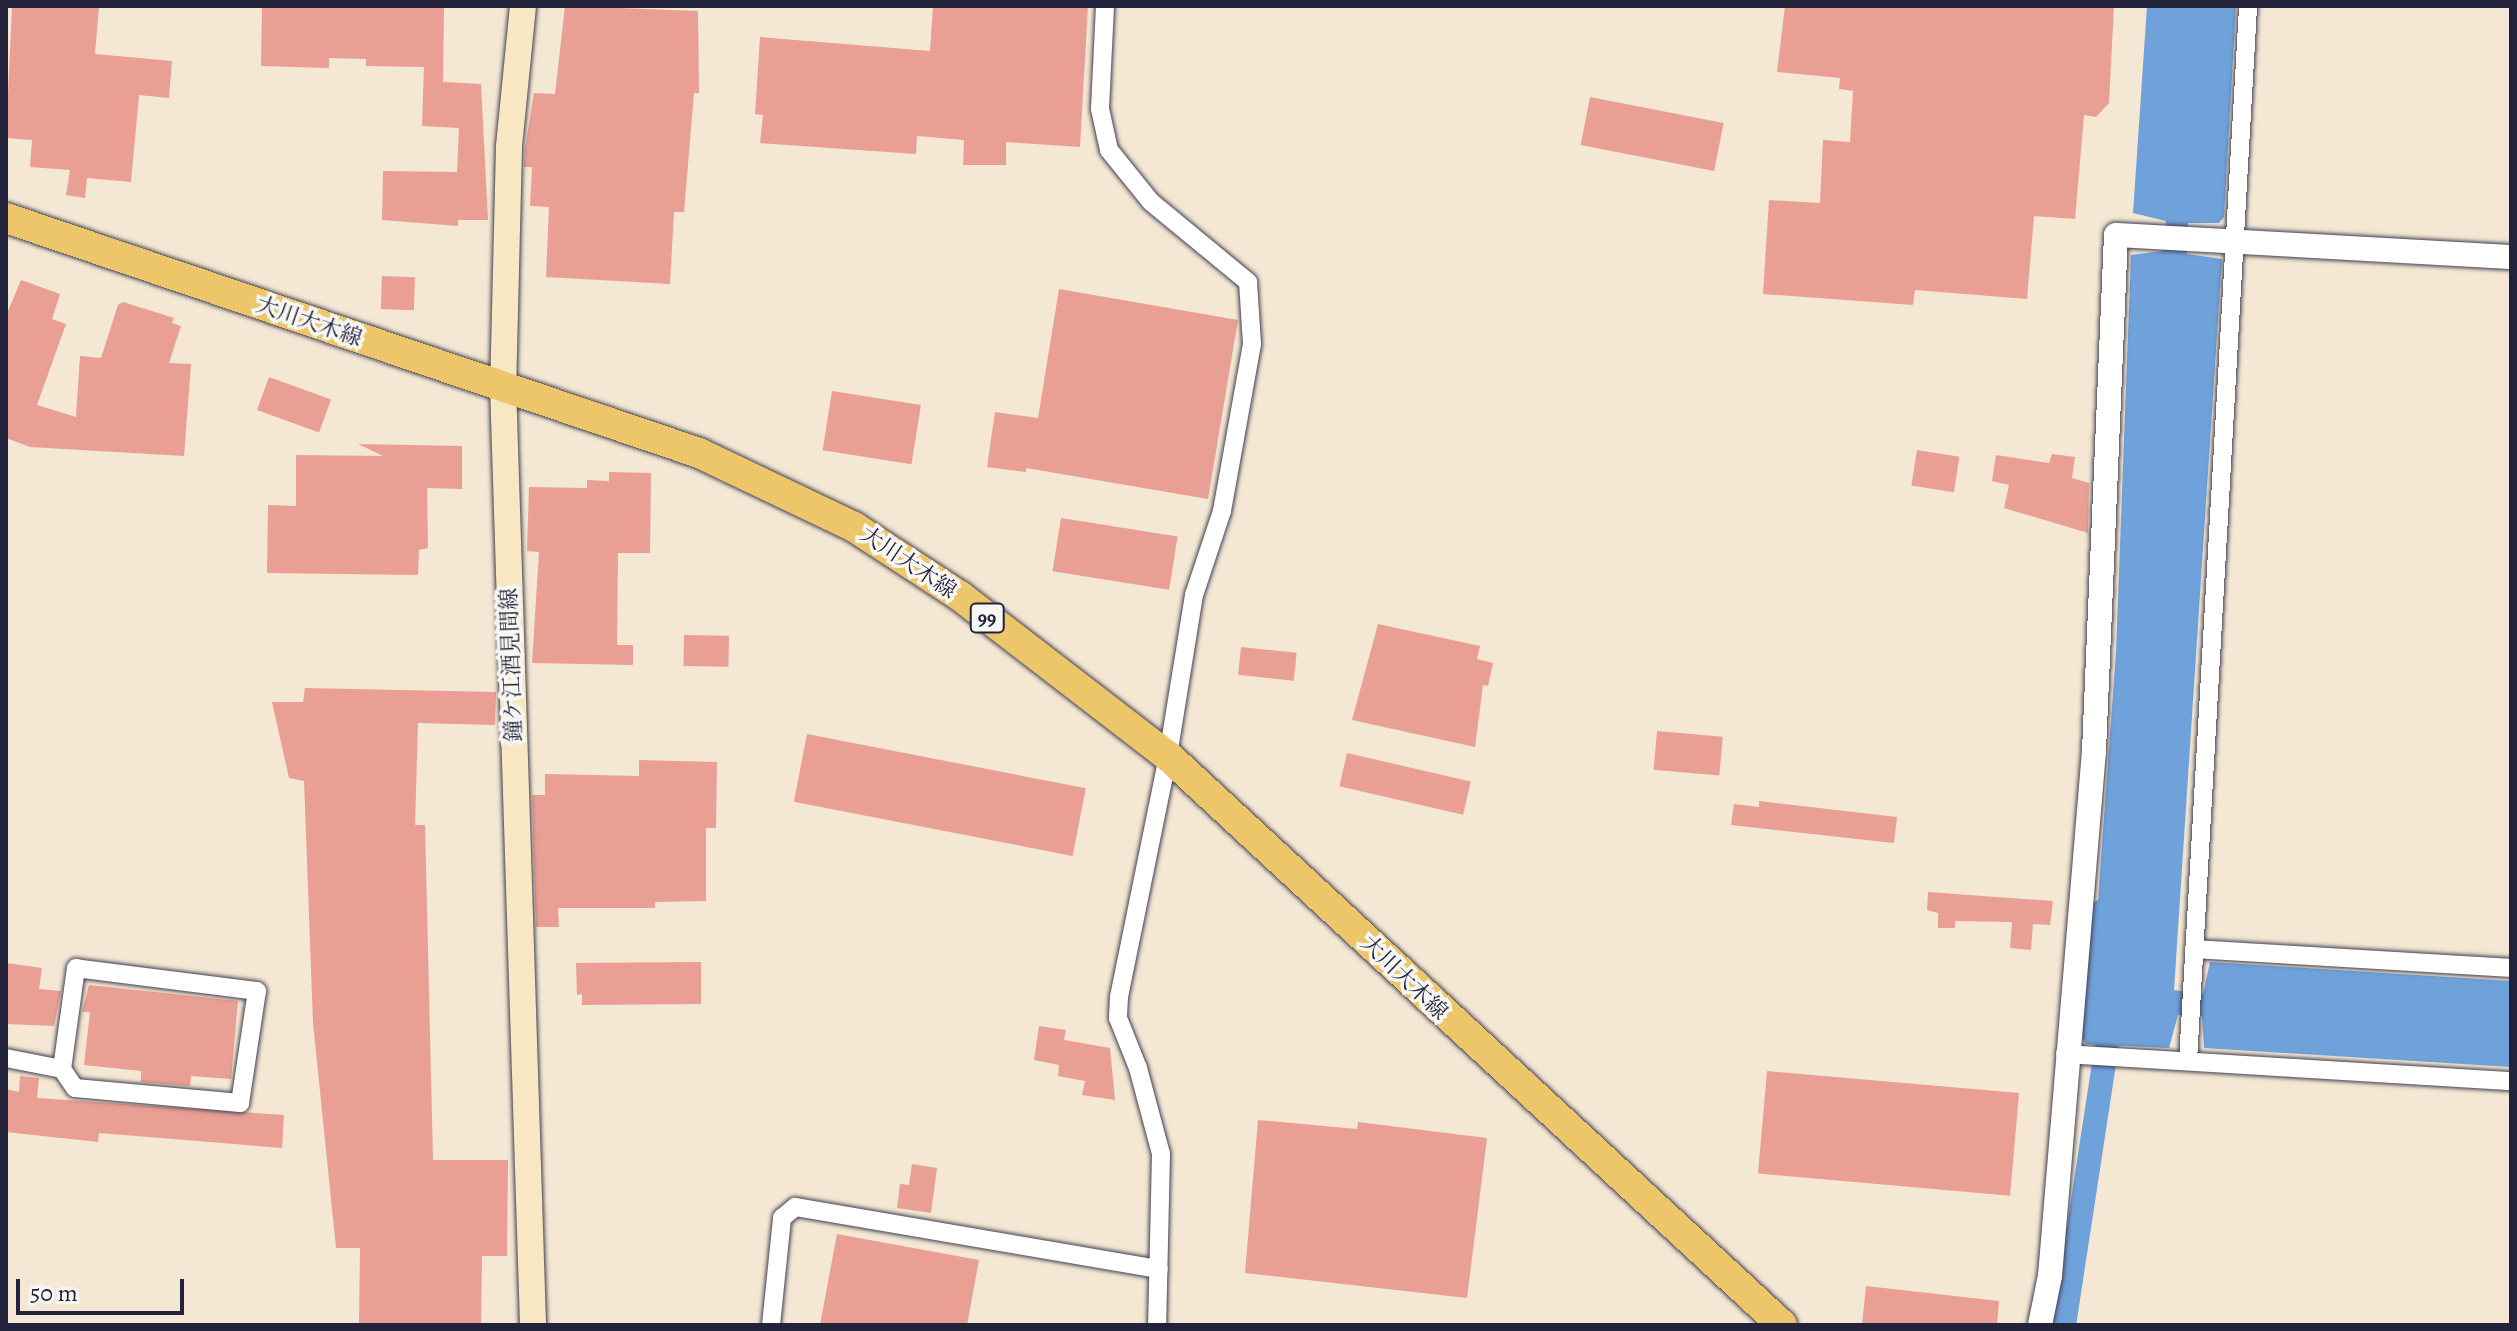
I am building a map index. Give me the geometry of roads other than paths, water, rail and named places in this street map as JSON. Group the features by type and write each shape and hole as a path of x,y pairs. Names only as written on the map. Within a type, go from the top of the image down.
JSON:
{"main road":[{"name":"鐘ケ江酒見間線","path":"523,6 509,147 503,385 533,1325"},
{"name":"大川大木線","path":"6,218 699,453 854,527 960,596 1168,756 1782,1325"}],"street":[{"path":"1105,6 1100,109 1109,150 1151,202 1248,282 1252,344 1222,511 1194,595 1168,756 1118,1018 1138,1068 1161,1154 1157,1325"},
{"path":"2189,1055 2226,241 2248,6"},
{"path":"2040,1325 2050,1276 2071,1054 2094,751 2116,235 2511,257"},
{"path":"2194,955 2511,968"},
{"path":"6,1058 62,1069 75,1088 240,1103 257,991 76,968 62,1069"},
{"path":"2071,1054 2127,1058 2189,1055 2511,1081"},
{"path":"771,1325 782,1218 795,1207 1159,1269"}],"water":[{"path":"2147,6 2236,6 2224,217 2219,223 2188,223 2187,254 2222,259 2174,990 2203,994 2210,962 2511,981 2511,1067 2204,1048 2202,1016 2178,1015 2169,1048 2086,1044 2079,1034 2092,903 2098,900 2116,652 2131,255 2163,251 2166,221 2133,213"}],"waterway":[{"path":"2064,1325 2112,1012"}]}
